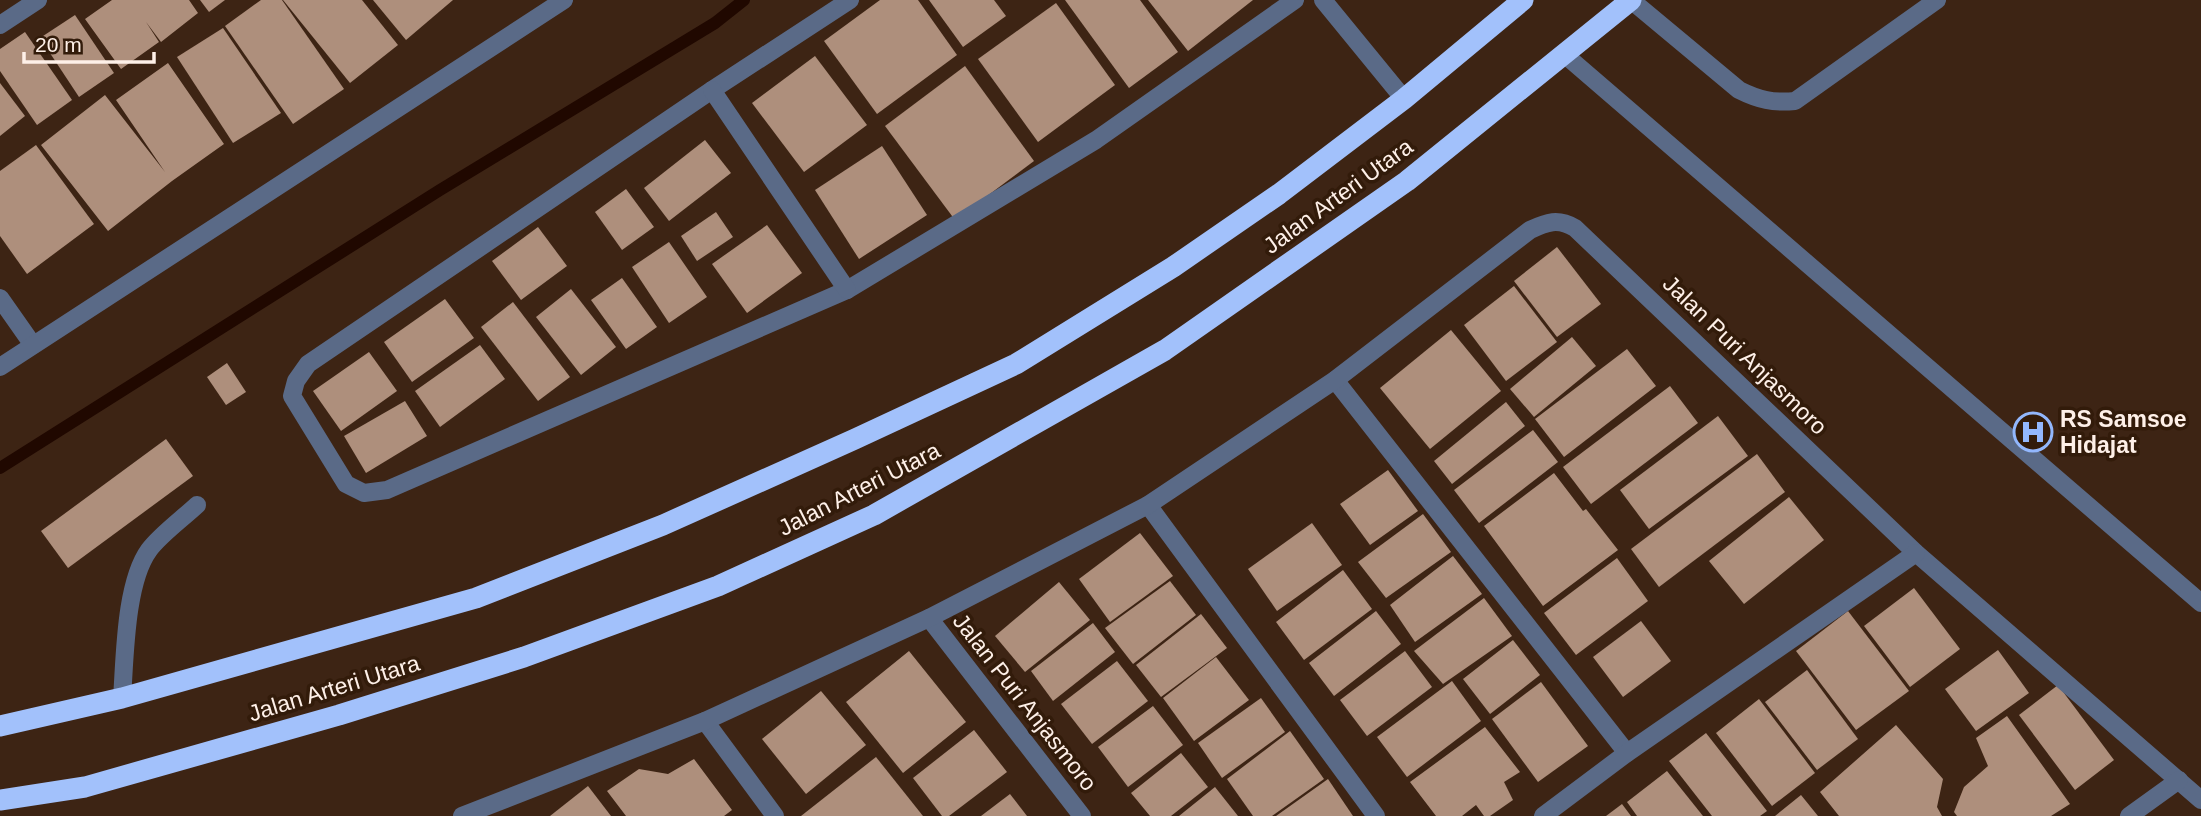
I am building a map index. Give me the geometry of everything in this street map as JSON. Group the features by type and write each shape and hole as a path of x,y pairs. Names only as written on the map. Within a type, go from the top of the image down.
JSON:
{"highway":[{"name":"Jalan Arteri Utara","path":"0,726 122,698 476,598 663,525 1016,364 1173,267 1279,194 1404,99 1522,0"},
{"name":"Jalan Arteri Utara","path":"0,800 85,787 339,715 524,657 718,586 874,515 1165,350 1407,181 1631,0"}],"street":[{"path":"0,25 38,0"},
{"path":"0,367 564,0"},
{"path":"850,0 712,90 309,364 296,381 292,396 346,484 364,493 387,490 847,290 1096,140 1295,0"},
{"path":"1323,0 1404,99"},
{"path":"1631,0 1739,90 1757,99 1775,103 1795,102 1937,0"},
{"path":"1564,54 2201,603"},
{"path":"712,90 847,290"},
{"name":"Jalan Puri Anjasmoro","path":"1335,380 1530,230 1546,222 1564,221 1575,228 1916,553 2201,800"},
{"path":"0,298 33,345"},
{"path":"468,815 705,721 929,618 1148,505 1335,380 1628,753"},
{"path":"122,698 127,625 137,578 149,550 197,505"},
{"path":"1148,505 1376,816"},
{"path":"1543,816 1628,753 1916,553"},
{"name":"Jalan Puri Anjasmoro","path":"929,618 1082,816"},
{"path":"705,721 775,816"},
{"path":"2129,816 2179,780"}],"building":[{"path":"112,0 189,0 198,13 161,42 146,22 159,42 121,69 85,19"},
{"path":"200,0 225,0 209,12"},
{"path":"261,0 282,0 344,89 293,124 225,26"},
{"path":"283,0 362,0 398,45 350,83"},
{"path":"373,0 453,0 406,40"},
{"path":"880,0 918,0 957,55 877,114 824,41"},
{"path":"929,0 994,0 1006,16 963,47"},
{"path":"1065,0 1140,0 1178,52 1129,88"},
{"path":"1148,0 1253,0 1188,51"},
{"path":"1056,3 1115,85 1038,142 978,59"},
{"path":"75,15 114,73 79,97 40,38"},
{"path":"223,28 281,113 233,143 177,57"},
{"path":"25,32 72,100 37,125 0,71 0,49"},
{"path":"815,56 867,125 804,172 752,103"},
{"path":"168,63 224,144 108,231 41,145 105,95 165,172 116,100"},
{"path":"965,66 1034,161 955,220 885,126"},
{"path":"0,83 25,116 0,136"},
{"path":"705,140 731,173 669,221 644,188"},
{"path":"36,145 94,224 27,274 0,236 0,171"},
{"path":"882,146 927,215 859,259 815,190"},
{"path":"626,189 654,227 622,250 595,212"},
{"path":"716,212 733,237 697,261 681,236"},
{"path":"767,225 802,273 747,313 712,264"},
{"path":"538,227 567,266 521,300 492,261"},
{"path":"669,242 707,297 669,323 632,267"},
{"path":"1557,247 1601,304 1557,337 1514,281"},
{"path":"622,278 657,327 626,349 591,300"},
{"path":"1514,286 1557,342 1506,381 1464,325"},
{"path":"571,289 616,347 581,375 536,317"},
{"path":"445,299 474,338 412,382 384,342"},
{"path":"513,302 570,377 538,401 481,327"},
{"path":"1451,330 1501,391 1430,449 1380,388"},
{"path":"1572,337 1596,366 1534,417 1510,389"},
{"path":"480,345 505,379 440,427 415,391"},
{"path":"1627,349 1656,386 1564,457 1535,419"},
{"path":"369,352 397,391 341,431 313,391"},
{"path":"227,363 246,392 226,405 207,377"},
{"path":"1670,386 1698,423 1591,504 1563,467"},
{"path":"405,401 427,436 366,473 344,436"},
{"path":"1506,402 1525,426 1452,484 1434,461"},
{"path":"1718,416 1748,456 1649,529 1620,490"},
{"path":"1533,430 1558,462 1479,523 1454,490"},
{"path":"166,439 193,476 68,568 41,531"},
{"path":"1757,454 1785,492 1659,587 1631,549"},
{"path":"1388,470 1418,511 1370,545 1340,504"},
{"path":"1554,473 1618,550 1543,606 1484,526"},
{"path":"1789,497 1824,540 1744,604 1709,561"},
{"path":"1423,514 1451,552 1386,598 1358,562"},
{"path":"1312,523 1342,565 1277,611 1248,569"},
{"path":"1140,533 1173,576 1110,622 1079,579"},
{"path":"1453,556 1482,594 1415,642 1390,605"},
{"path":"1617,558 1648,601 1576,655 1544,613"},
{"path":"1343,570 1372,609 1304,660 1276,622"},
{"path":"1170,581 1196,615 1133,664 1105,628"},
{"path":"1059,582 1090,620 1025,672 995,636"},
{"path":"1914,588 1960,649 1910,687 1864,626"},
{"path":"1484,598 1512,636 1443,684 1414,651"},
{"path":"1376,611 1401,644 1334,696 1309,663"},
{"path":"1848,611 1909,691 1856,730 1796,651"},
{"path":"1201,614 1227,648 1161,697 1136,665"},
{"path":"1641,621 1671,661 1623,697 1593,657"},
{"path":"1093,623 1115,652 1053,701 1031,671"},
{"path":"1513,640 1540,675 1490,714 1463,679"},
{"path":"1998,650 2029,693 1976,731 1945,689"},
{"path":"909,651 966,722 903,773 846,702"},
{"path":"1405,651 1432,687 1367,736 1340,700"},
{"path":"1216,657 1249,700 1194,741 1163,698"},
{"path":"1117,661 1148,701 1092,744 1061,704"},
{"path":"1807,670 1858,739 1817,770 1765,702"},
{"path":"1452,681 1481,721 1407,777 1377,737"},
{"path":"1541,682 1588,746 1538,782 1492,719"},
{"path":"2058,685 2114,760 2075,790 2019,715"},
{"path":"821,691 866,745 806,794 762,739"},
{"path":"1261,698 1285,732 1222,778 1198,743"},
{"path":"1759,699 1815,773 1772,806 1716,733"},
{"path":"1153,706 1183,745 1128,787 1098,747"},
{"path":"2007,716 2070,804 2051,816 1957,816 1954,812 1964,787 1988,766 1976,738"},
{"path":"1896,725 1943,779 1937,807 1942,816 1839,816 1820,792"},
{"path":"1485,727 1520,772 1504,782 1513,800 1490,816 1484,816 1476,805 1462,816 1436,816 1410,782"},
{"path":"974,730 1007,772 949,816 942,816 913,778"},
{"path":"1290,731 1324,779 1272,816 1253,816 1227,779"},
{"path":"1706,733 1767,811 1760,816 1712,816 1669,761"},
{"path":"1181,753 1208,787 1171,816 1150,816 1131,793"},
{"path":"876,757 923,816 801,816"},
{"path":"694,759 732,810 724,816 626,816 607,791 639,769 668,774"},
{"path":"1667,771 1703,816 1637,816 1627,802"},
{"path":"1328,779 1353,816 1276,816"},
{"path":"588,786 611,816 550,816"},
{"path":"1215,787 1238,816 1179,816"},
{"path":"1010,794 1027,816 981,816"},
{"path":"1801,795 1818,816 1775,816"},
{"path":"1622,804 1631,816 1606,816"}],"waterway":[{"path":"0,468 440,190 715,23 744,0"}],"place":[{"name":"RS Samsoe Hidajat","path":"2033,432"}]}
